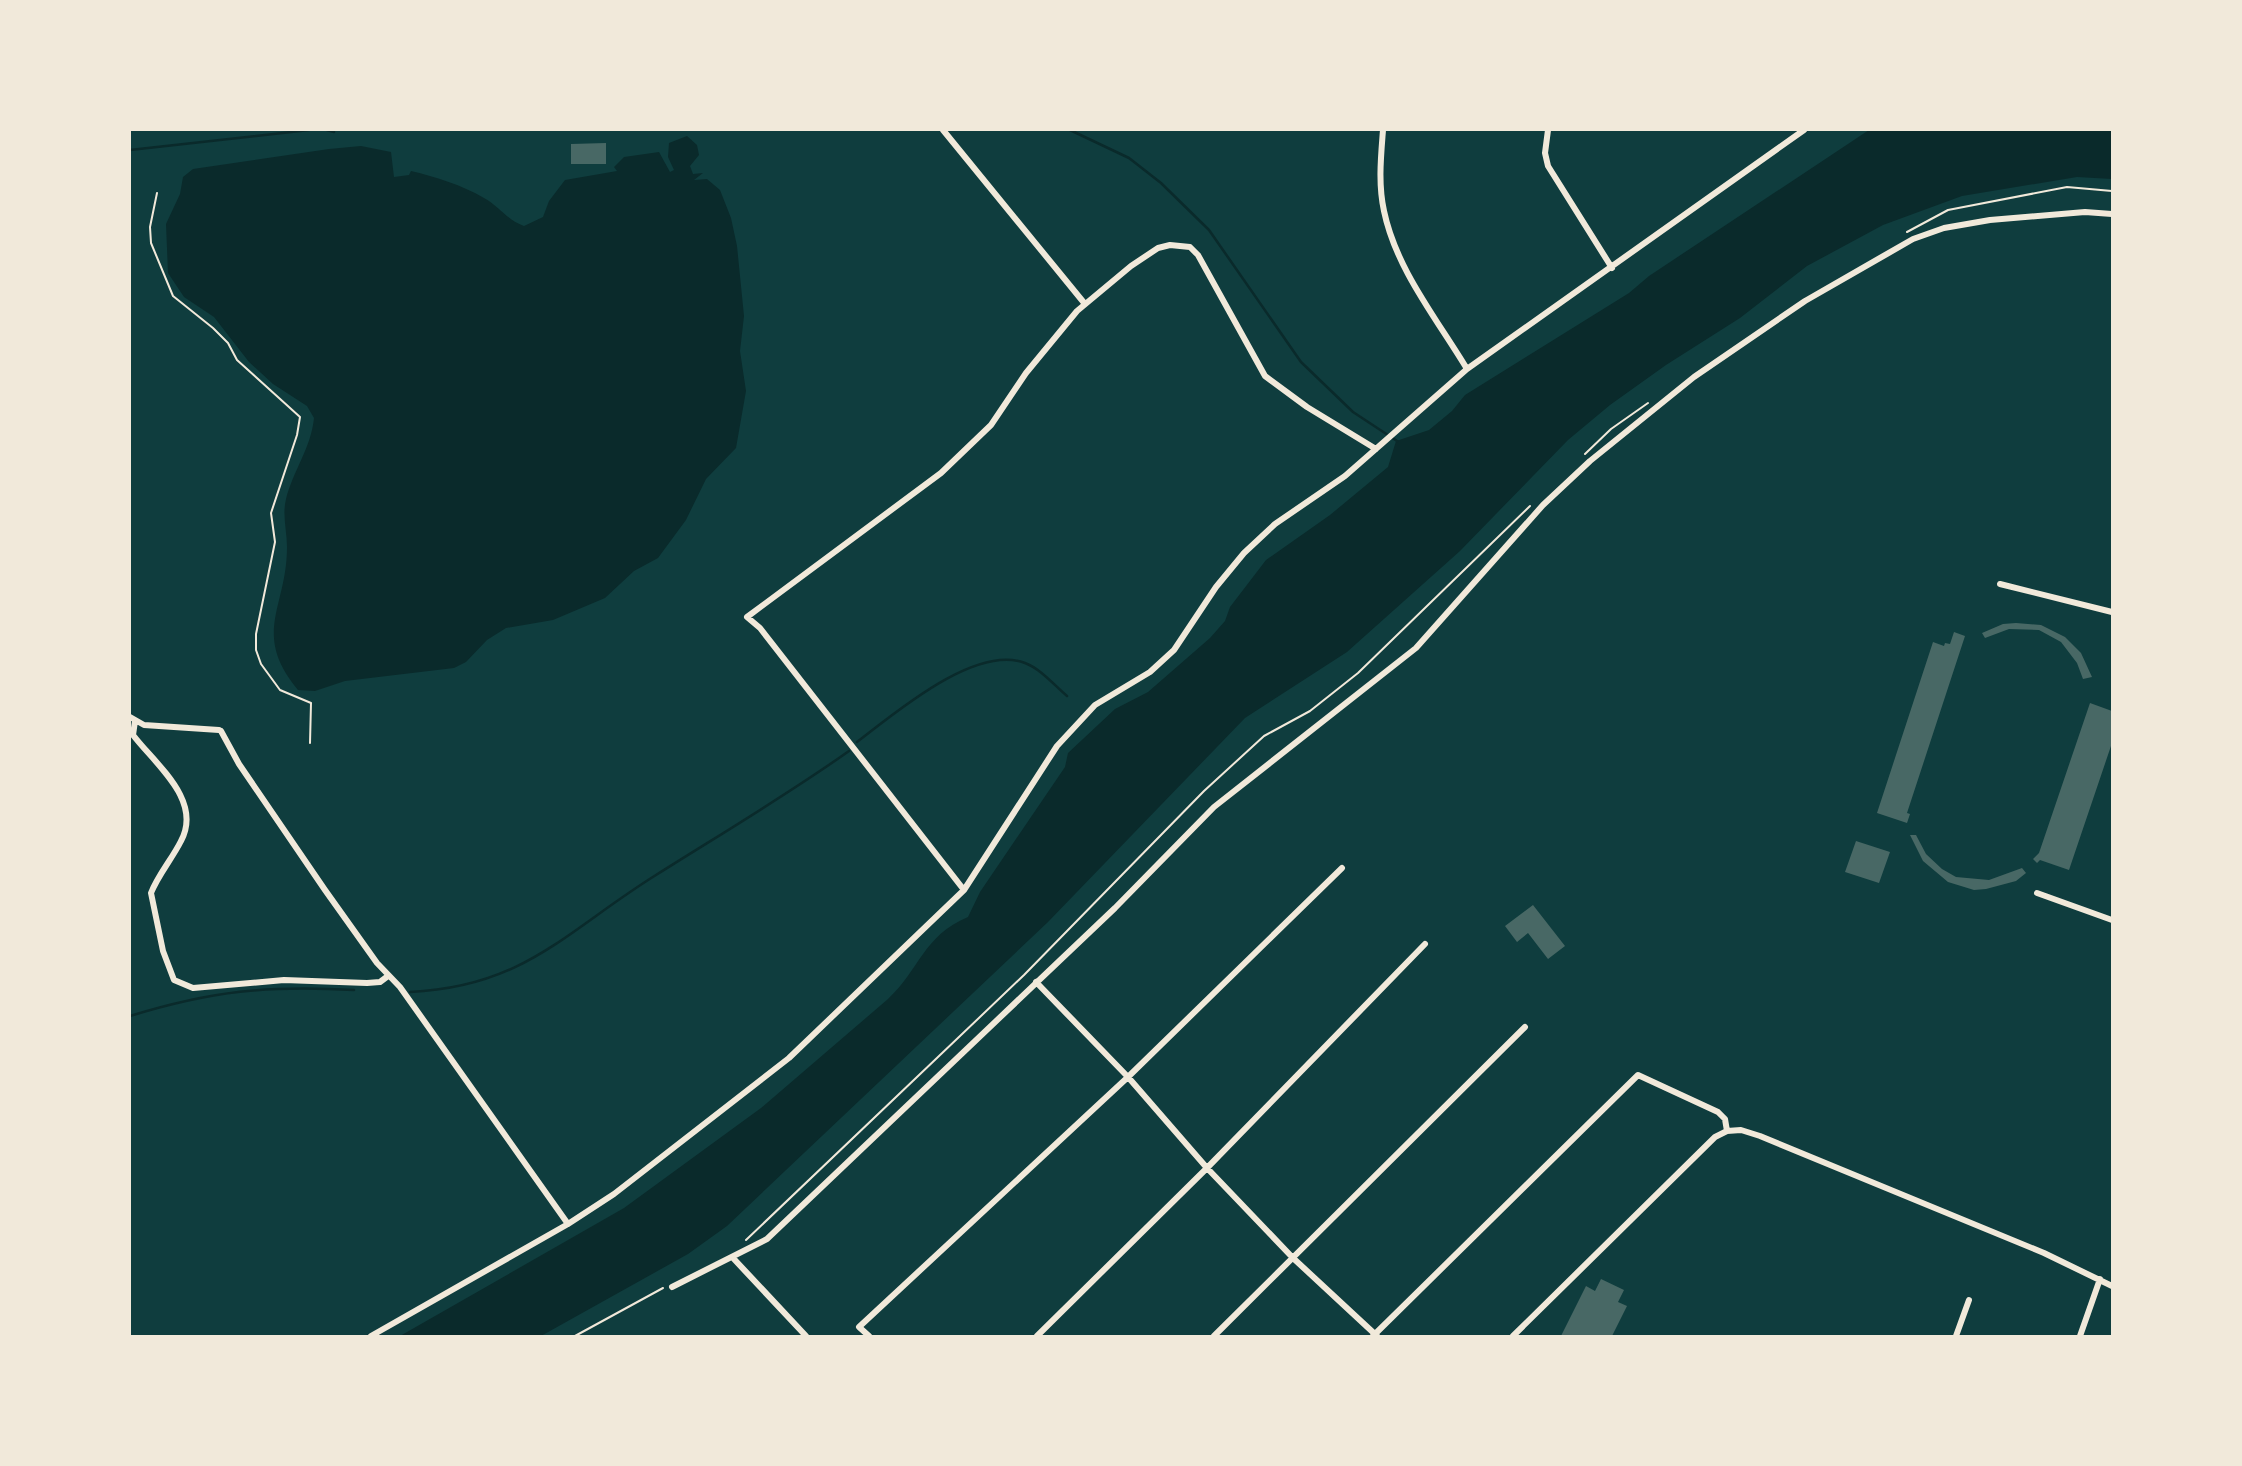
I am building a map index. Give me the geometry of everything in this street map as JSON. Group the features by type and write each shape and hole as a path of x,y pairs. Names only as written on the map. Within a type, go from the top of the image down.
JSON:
{"street":[{"path":"943,130 1085,304"},
{"path":"1383,130 1381,174 1384,213 1419,292 1467,369"},
{"path":"1548,130 1545,153 1548,166 1612,268"},
{"path":"371,1336 568,1224 654,1165 789,1058 964,890 1075,724 1095,705 1150,672 1166,658 1244,553 1275,524 1328,488 1467,369 1804,130"},
{"path":"672,1287 733,1258 766,1238 1115,908 1214,807 1416,648 1543,505 1590,461 1694,377 1805,301 1913,239 1944,229 1990,220 2073,212 2112,214"},
{"path":"964,890 760,628 747,617 941,473 981,436 1054,336 1085,304 1158,248 1181,244 1198,255 1244,340 1272,383 1376,449"},
{"path":"2000,584 2112,612"},
{"path":"132,719 144,725 220,731 255,790 388,976 400,987 568,1224"},
{"path":"132,719 133,735 177,788 186,808 185,834 151,893 163,951 174,980 193,988 284,980 367,983 380,982 388,976"},
{"path":"869,1336 859,1327 1128,1077 1342,868"},
{"path":"2037,893 2112,920"},
{"path":"1037,1336 1207,1168 1425,944"},
{"path":"1036,982 1128,1077 1207,1168 1293,1258 1375,1336 1638,1075 1705,1105 1725,1119 1727,1130"},
{"path":"1214,1336 1525,1027"},
{"path":"1513,1336 1715,1137 1727,1130 1741,1130 1760,1136 2044,1253 2112,1286"},
{"path":"733,1258 806,1336"},
{"path":"2080,1336 2101,1279"},
{"path":"1956,1336 1969,1300"}],"path":[{"path":"157,193 150,227 152,243 173,296 213,328 228,343 237,360 300,417 297,435 271,513 275,542 256,634 256,650 261,664 280,690 311,703 310,743"}],"water":[{"path":"1869,130 2112,130 2112,179 2077,177 1962,196 1883,225 1807,266 1740,318 1610,405 1568,440 1460,551 1347,652 1245,718 1048,922 727,1226 688,1254 541,1336 400,1336 624,1208 761,1108 888,999 931,943 968,917 980,892 1065,767 1068,753 1115,709 1148,692 1210,638 1225,621 1230,607 1266,560 1330,515 1388,467 1396,441 1429,430 1452,411 1465,395 1629,293 1649,276"},
{"path":"687,136 697,145 699,155 690,166 693,174 703,173 694,180 707,179 720,190 731,218 737,246 744,316 740,351 746,391 736,448 706,479 686,520 658,558 634,571 605,598 553,620 506,628 487,640 466,662 454,668 345,681 315,691 298,690 276,652 274,636 286,568 286,499 309,439 314,418 307,406 273,384 249,362 214,317 184,297 168,273 166,224 180,194 183,177 193,169 361,146 391,152 394,177 409,175 411,171 458,185 484,198 524,226 543,217 549,201 565,180 617,171 614,167 624,157 659,152 670,172 674,170 668,157 669,143"}],"building":[{"path":"606,143 606,164 571,164 571,144"},
{"path":"2003,624 2041,625 2065,637 2081,653 2092,677 2083,679 2077,663 2061,642 2039,630 2009,629 1985,638 1982,633"},
{"path":"1954,632 1965,636 1907,813 1910,814 1907,823 1877,813 1933,642 1944,646 1945,643 1950,644"},
{"path":"2090,703 2112,711 2112,743 2069,870 2040,860 2037,863 2033,859 2039,853"},
{"path":"1910,835 1916,835 1926,854 1942,869 1956,877 1989,880 2022,868 2026,873 2016,881 1986,889 1974,890 1948,882 1923,861"},
{"path":"1856,841 1890,852 1879,883 1845,872"},
{"path":"1533,905 1565,946 1548,959 1528,933 1517,942 1505,926"},
{"path":"1601,1279 1624,1290 1618,1302 1627,1306 1612,1336 1561,1336 1586,1286 1595,1291"}],"waterway":[{"path":"130,150 309,130"},
{"path":"327,130 334,132"},
{"path":"1070,130 1129,158 1161,183 1209,230 1301,362 1353,412 1397,441"},
{"path":"857,742 936,685 983,663 1005,660 1025,663 1042,673 1067,696"},
{"path":"410,992 450,988 484,979 514,968 542,953 624,896 849,751"},
{"path":"130,1016 214,995 294,988 354,990"}]}
